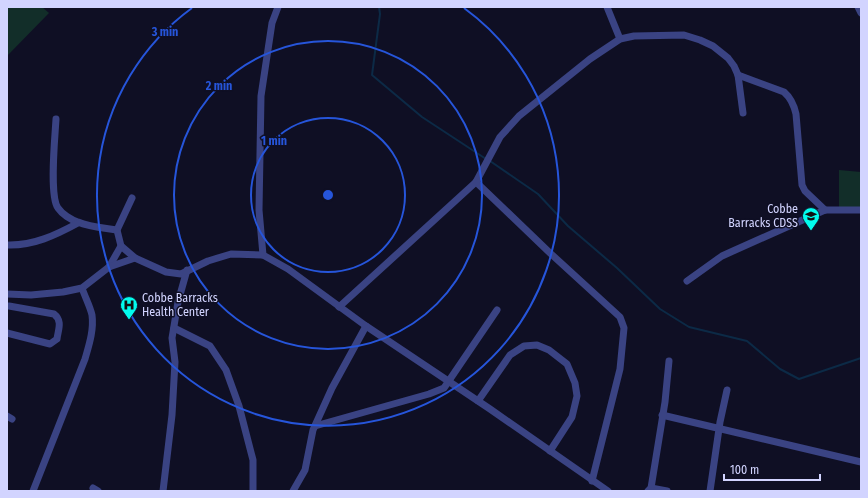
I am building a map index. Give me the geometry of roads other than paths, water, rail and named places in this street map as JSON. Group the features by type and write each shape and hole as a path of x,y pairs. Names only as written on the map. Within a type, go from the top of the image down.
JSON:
{"street":[{"path":"263,255 259,210 261,96 272,22 278,7"},
{"path":"607,7 620,39"},
{"path":"858,7 861,13"},
{"path":"339,307 476,182 500,137 519,116 590,59 620,39 634,36 684,35 713,46 728,58 734,66 738,76 743,112"},
{"path":"738,76 784,92 788,96 794,106 796,114 802,185 805,191 825,210"},
{"path":"56,120 53,183 54,200 58,208 66,216 78,223 117,230"},
{"path":"476,182 620,317 624,328 620,369 592,481"},
{"path":"132,198 117,230 121,246 135,258 166,272 181,274 208,261 231,254 263,255 288,269 366,326 608,491"},
{"path":"687,281 733,250 825,210 861,210"},
{"path":"7,245 36,242 55,235 78,223"},
{"path":"109,267 121,246"},
{"path":"7,333 50,344 57,339 60,322 59,318 54,314 8,309 9,294 31,295 63,292 82,288 109,267 135,258"},
{"path":"163,491 172,415 175,362 172,338 178,302 187,270"},
{"path":"33,491 83,364 90,342 92,314 82,288"},
{"path":"315,426 439,391 444,388 450,382 497,310"},
{"path":"294,491 305,470 315,426 332,388 366,326"},
{"path":"174,328 210,346 226,370 239,406 253,460 253,491"},
{"path":"478,401 510,355 524,346 537,345 549,350 567,364 575,383 577,396 572,416 550,451"},
{"path":"667,491 649,490 662,415 669,361"},
{"path":"710,491 727,390"},
{"path":"662,415 861,462"}],"waterway":[{"path":"379,7 380,14 372,75 422,117 486,159"},
{"path":"490,161 538,194 568,226 617,268 660,309 689,327 747,341 780,369 799,379 861,358"}],"place":[{"name":"Cobbe Barracks CDSS","path":"811,231"},
{"name":"Cobbe Barracks Health Center","path":"129,320"}]}
